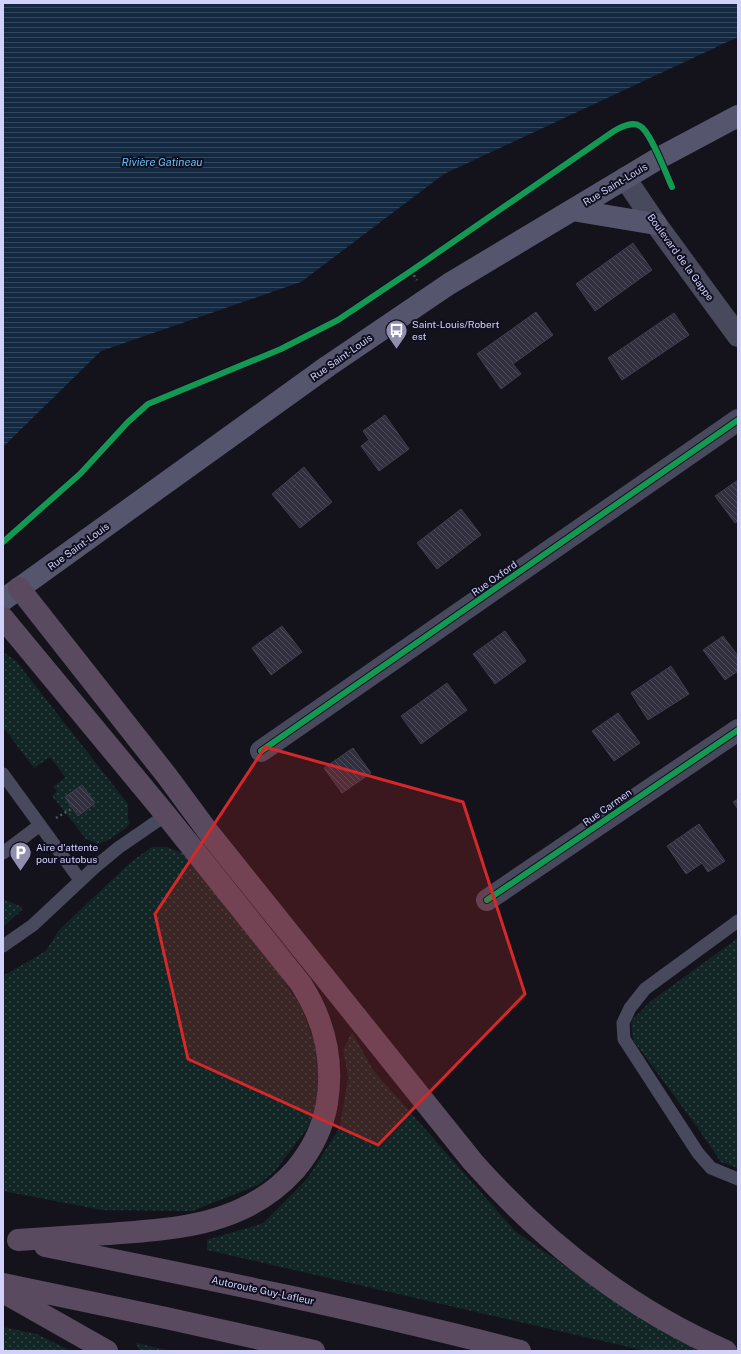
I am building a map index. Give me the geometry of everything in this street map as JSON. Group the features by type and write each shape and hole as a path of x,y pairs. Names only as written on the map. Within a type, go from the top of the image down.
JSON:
{"highway":[{"path":"11,594 167,776 214,839 473,1162 491,1182 527,1218 553,1241 574,1259 614,1288 662,1320 684,1332 726,1351"},
{"path":"3,618 166,815 292,973 313,1005 323,1029 329,1060 328,1095 321,1124 309,1152 281,1184 263,1198 244,1209 200,1223 158,1230 10,1239"},
{"name":"Autoroute Guy-Lafleur","path":"10,1239 331,1305 442,1330 520,1351"},
{"path":"3,1284 314,1351"},
{"path":"3,1292 107,1351"}],"main road":[{"name":"Rue Saint-Louis","path":"11,594 359,344 449,284 659,158 738,116"},
{"path":"572,210 656,224"}],"street":[{"name":"Boulevard de la Gappe","path":"625,178 656,224 738,336"},
{"name":"Rue Oxford","path":"261,752 738,420"},
{"name":"Rue Carmen","path":"487,900 738,730"}],"lane":[{"path":"3,774 80,880"},
{"path":"3,946 33,925 80,880 118,848 166,815"},
{"path":"3,853 40,826"},
{"path":"738,921 645,989 630,1008 623,1023 624,1040 698,1154 711,1168 738,1179"}],"path":[{"path":"405,276 418,267"},
{"path":"411,271 417,280"},
{"path":"66,813 73,808"}],"highlighted area":[{"path":"265,747 463,802 525,994 378,1145 188,1059 155,914"}],"green space":[{"path":"3,652 16,661 128,804 128,819 130,823 126,828 107,841 97,844 86,839 52,796 57,791 53,787 65,777 50,757 34,768 3,729"},
{"path":"152,847 167,847 185,854 229,902 301,1006 322,1064 317,1115 275,1171 258,1185 192,1211 102,1210 3,1191 3,976 46,951 59,930 132,861"},
{"path":"3,899 22,907 22,910 3,927"},
{"path":"738,938 738,1168 721,1162 633,1040 631,1021 651,1001"},
{"path":"352,1032 373,1070 516,1232 639,1317 703,1351 646,1351 207,1250 207,1240 263,1223 307,1179 340,1127 348,1077 343,1050"},
{"path":"3,1327 37,1334 71,1351 3,1351"},
{"path":"136,1343 171,1351 140,1351"}],"water":[{"name":"Rivière Gatineau","path":"3,3 738,3 738,37 444,174 301,282 101,351 3,447"}],"building":[{"path":"633,243 652,270 595,311 576,284"},
{"path":"536,312 553,335 513,364 521,374 501,389 477,354"},
{"path":"674,313 689,335 622,380 608,358"},
{"path":"385,415 409,449 379,471 361,446 369,440 363,431"},
{"path":"304,467 332,502 300,528 272,494"},
{"path":"738,480 738,521 735,523 715,496"},
{"path":"461,509 481,535 437,569 417,543"},
{"path":"282,626 302,652 271,675 252,648"},
{"path":"505,631 526,661 495,684 473,654"},
{"path":"723,636 738,656 738,671 725,680 703,650"},
{"path":"671,666 689,694 648,720 631,693"},
{"path":"447,683 467,710 421,744 401,716"},
{"path":"618,713 640,743 614,761 592,731"},
{"path":"353,748 371,773 342,793 324,768"},
{"path":"82,785 95,803 78,816 65,797"},
{"path":"738,799 738,809 733,802"},
{"path":"699,824 725,861 708,872 702,863 686,874 667,846"}],"cycle path":[{"path":"3,542 80,474 128,422 148,404 281,349 338,320 617,129 634,124 640,126 644,130 649,136 672,187"},
{"path":"261,751 738,420"},
{"path":"487,900 738,730"}],"place":[{"name":"Saint-Louis/Robert est","path":"396,350"},
{"name":"Aire d'attente pour autobus","path":"20,872"}]}
